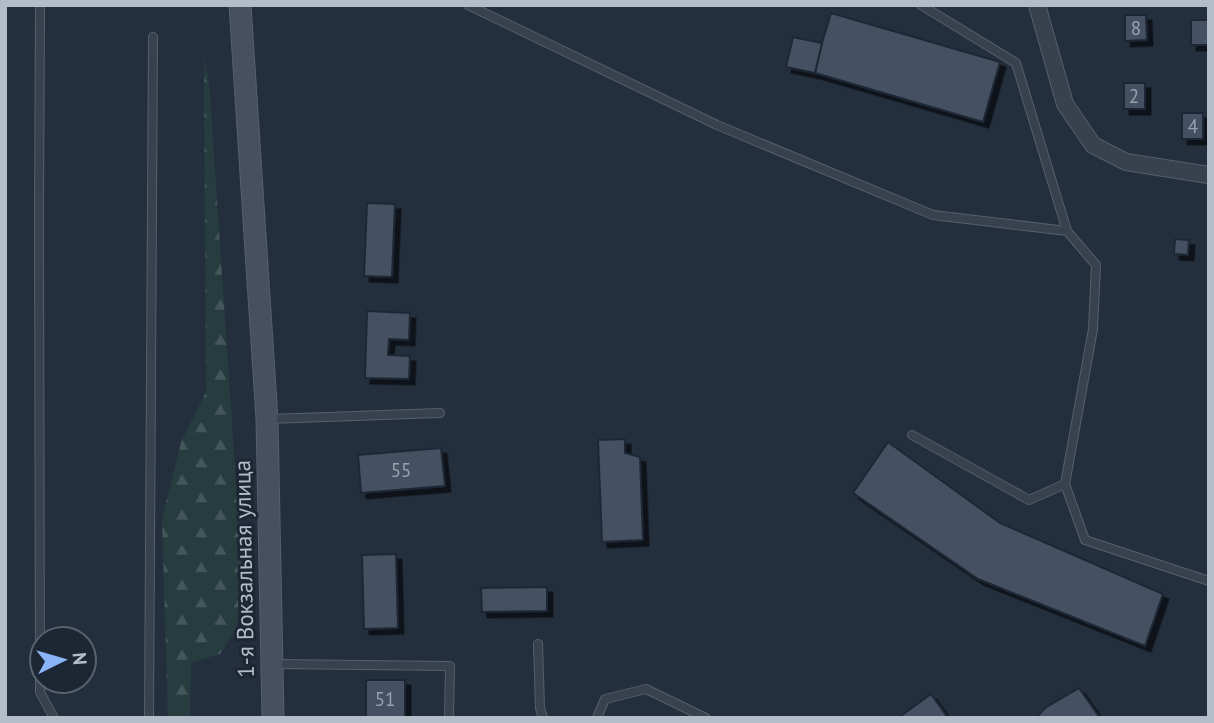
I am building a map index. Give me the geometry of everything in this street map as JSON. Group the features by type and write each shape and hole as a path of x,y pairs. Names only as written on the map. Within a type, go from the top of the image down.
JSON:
{"main road":[{"name":"1-я Вокзальная улица","path":"240,5 267,419 273,718"}],"street":[{"path":"1037,5 1065,104 1093,145 1126,162 1209,175"}],"lane":[{"path":"40,5 40,692 54,718"},
{"path":"468,5 717,125 933,215 1067,231"},
{"path":"921,5 1016,64 1067,231 1096,265 1093,329 1065,484 1085,540 1209,581"},
{"path":"149,718 153,37"},
{"path":"267,419 440,413"},
{"path":"912,435 1029,500 1065,484"},
{"path":"538,644 540,708 543,718"},
{"path":"272,664 450,666 449,718"},
{"path":"597,718 605,699 646,689 706,718"}],"green space":[{"path":"204,58 209,81 242,572 237,629 220,654 191,663 190,718 168,718 162,519 181,442 206,392"}],"building":[{"path":"831,13 1000,62 983,122 815,73"},
{"path":"1125,15 1146,15 1147,40 1125,41"},
{"path":"1191,20 1209,20 1209,45 1191,45"},
{"path":"793,37 822,43 815,73 786,67"},
{"path":"1124,83 1145,83 1145,109 1124,109"},
{"path":"1182,113 1203,113 1203,139 1182,139"},
{"path":"367,203 395,204 392,277 364,276"},
{"path":"1175,239 1189,240 1188,255 1174,254"},
{"path":"367,311 410,313 409,340 389,339 388,355 410,356 409,379 365,378"},
{"path":"625,439 625,453 640,457 643,540 602,542 598,440"},
{"path":"888,442 1000,523 1163,594 1145,646 978,579 853,493"},
{"path":"441,448 445,486 361,493 358,455"},
{"path":"396,554 398,628 364,629 362,555"},
{"path":"547,587 547,611 482,612 481,588"},
{"path":"366,680 405,680 405,718 366,718"},
{"path":"1079,688 1100,718 1036,718 1045,708"},
{"path":"931,694 948,718 898,718"}]}
